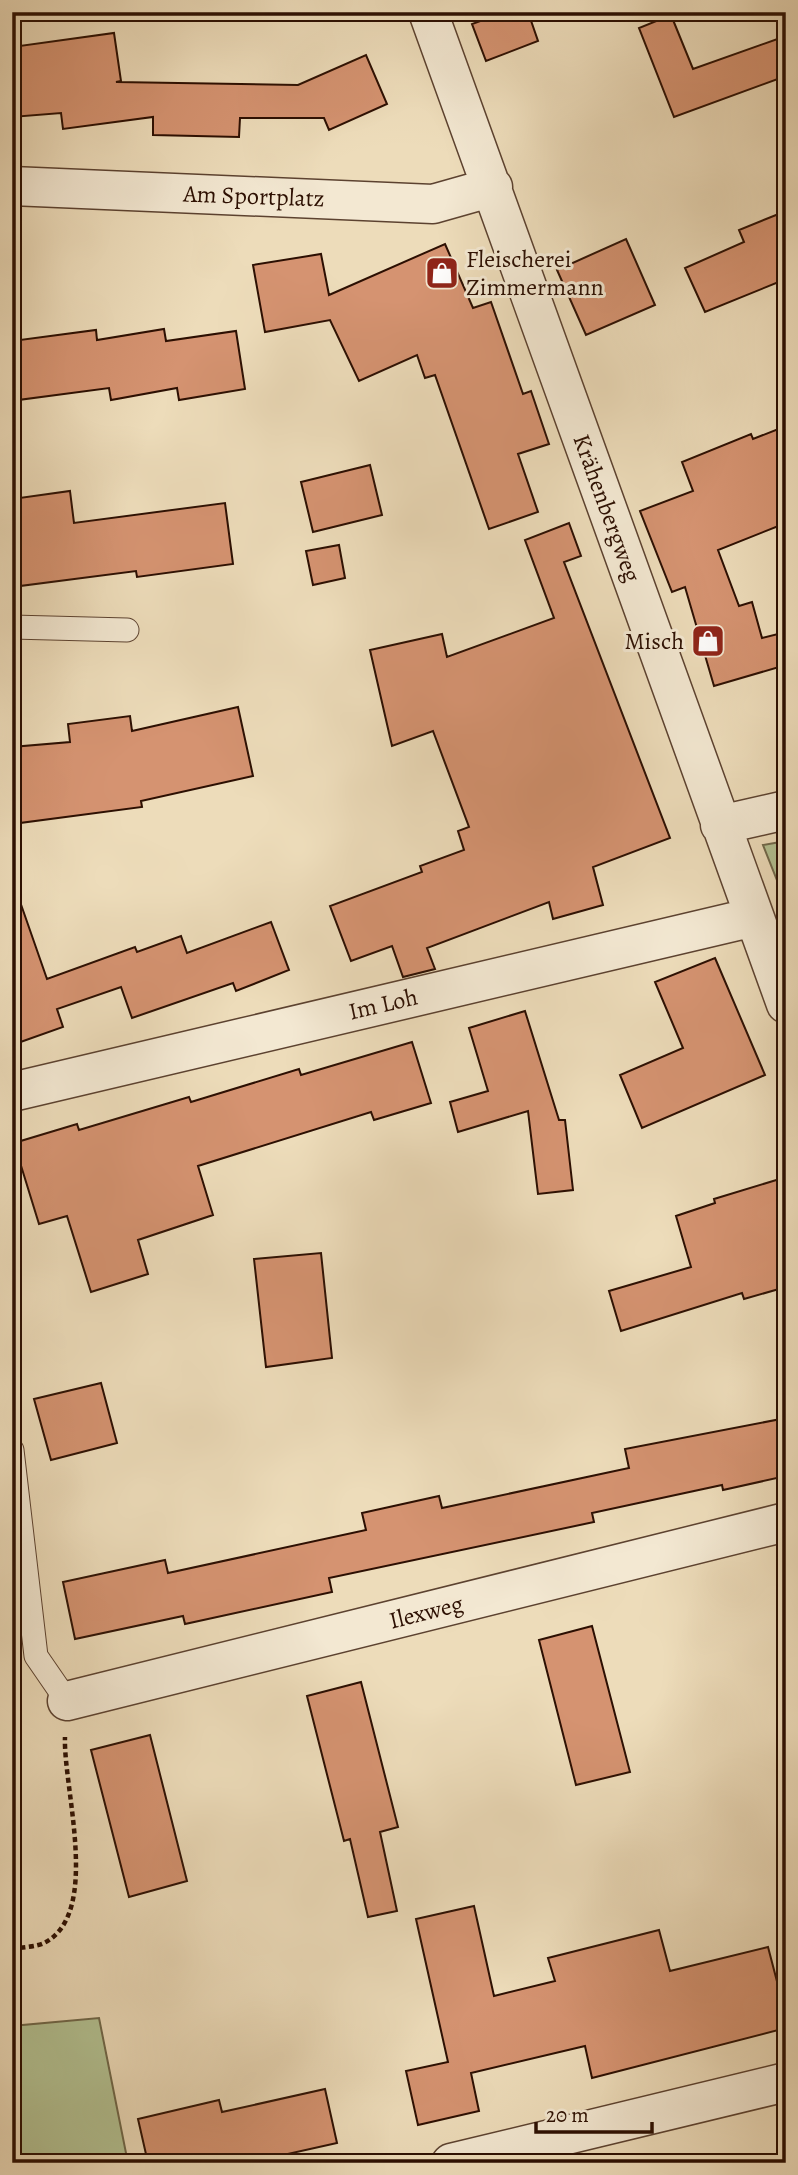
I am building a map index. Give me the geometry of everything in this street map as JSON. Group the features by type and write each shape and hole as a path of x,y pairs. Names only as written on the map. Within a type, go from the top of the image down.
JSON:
{"street":[{"name":"Krähenbergweg","path":"428,12 786,1004"},
{"name":"Am Sportplatz","path":"12,186 433,204 493,187"},
{"path":"720,825 786,810"},
{"name":"Im Loh","path":"12,1092 754,917"},
{"name":"Ilexweg","path":"66,1701 786,1522"},
{"path":"451,2163 786,2082"}],"lane":[{"path":"12,627 127,630"},
{"path":"12,1450 36,1656 66,1701"}],"path":[{"path":"12,1949 44,1943 66,1923 78,1862 65,1751 66,1701"}],"green space":[{"path":"786,841 786,903 763,845"},
{"path":"99,2018 128,2163 12,2163 12,2026"}],"building":[{"path":"505,12 528,12 538,41 486,61 472,24"},
{"path":"671,15 693,69 786,36 786,76 674,117 639,28"},
{"path":"114,33 121,81 116,82 298,85 366,55 387,104 329,130 324,118 240,118 239,137 153,135 153,117 63,129 61,113 12,117 12,47"},
{"path":"786,211 786,279 705,312 685,268 744,242 739,230"},
{"path":"626,239 655,305 586,335 557,270"},
{"path":"445,244 473,308 491,302 523,394 531,391 549,444 518,454 538,512 489,529 435,375 425,378 417,355 359,381 330,320 265,332 253,265 321,254 329,295"},
{"path":"164,329 166,341 236,331 245,389 179,400 177,388 111,400 109,388 18,400 12,341 96,330 97,340"},
{"path":"786,426 786,523 718,550 739,606 752,602 762,638 786,632 786,665 714,686 685,587 672,592 640,511 693,491 682,462 751,434 753,439"},
{"path":"370,465 382,515 313,532 301,482"},
{"path":"70,491 74,523 225,503 233,564 137,577 136,571 12,587 12,499"},
{"path":"569,523 581,556 564,562 670,838 593,867 603,905 553,919 549,902 427,948 435,969 403,977 392,946 351,961 330,906 422,872 420,866 464,850 458,831 469,827 433,731 392,746 370,650 442,634 447,657 554,618 525,540"},
{"path":"339,545 345,578 313,585 306,551"},
{"path":"238,707 253,776 141,801 142,807 12,824 12,747 70,742 68,724 130,716 132,731"},
{"path":"17,893 47,979 135,947 137,952 181,936 187,953 271,922 289,970 236,991 233,983 132,1018 121,987 57,1009 63,1027 12,1045 12,894"},
{"path":"715,958 765,1075 642,1128 620,1075 683,1048 655,982"},
{"path":"525,1011 559,1120 565,1120 573,1190 538,1194 528,1111 458,1132 450,1102 488,1091 469,1028"},
{"path":"412,1042 431,1103 374,1120 371,1112 198,1166 213,1215 138,1240 148,1274 91,1292 67,1216 39,1224 14,1143 77,1124 79,1130 189,1097 191,1102 299,1069 301,1075"},
{"path":"786,1177 786,1287 744,1299 742,1293 621,1331 609,1291 691,1267 676,1216 715,1203 714,1199"},
{"path":"321,1253 332,1358 266,1367 254,1259"},
{"path":"101,1383 117,1443 51,1460 34,1399"},
{"path":"786,1418 786,1476 723,1490 722,1485 592,1513 594,1522 329,1578 332,1592 185,1624 183,1616 75,1639 63,1582 165,1560 168,1573 366,1530 362,1513 439,1496 442,1508 629,1468 625,1449"},
{"path":"592,1626 630,1772 576,1785 539,1640"},
{"path":"361,1682 398,1827 380,1832 397,1911 368,1917 350,1839 344,1841 307,1696"},
{"path":"150,1735 187,1881 129,1897 91,1750"},
{"path":"474,1906 494,1996 555,1981 548,1958 659,1930 670,1971 768,1947 786,2016 786,2028 592,2078 585,2046 471,2073 479,2111 418,2125 406,2071 448,2062 416,1919"},
{"path":"325,2089 337,2143 247,2163 148,2163 138,2119 219,2100 222,2112"}],"place":[{"name":"Fleischerei Zimmermann","path":"442,273"},
{"name":"Misch","path":"708,641"}]}
